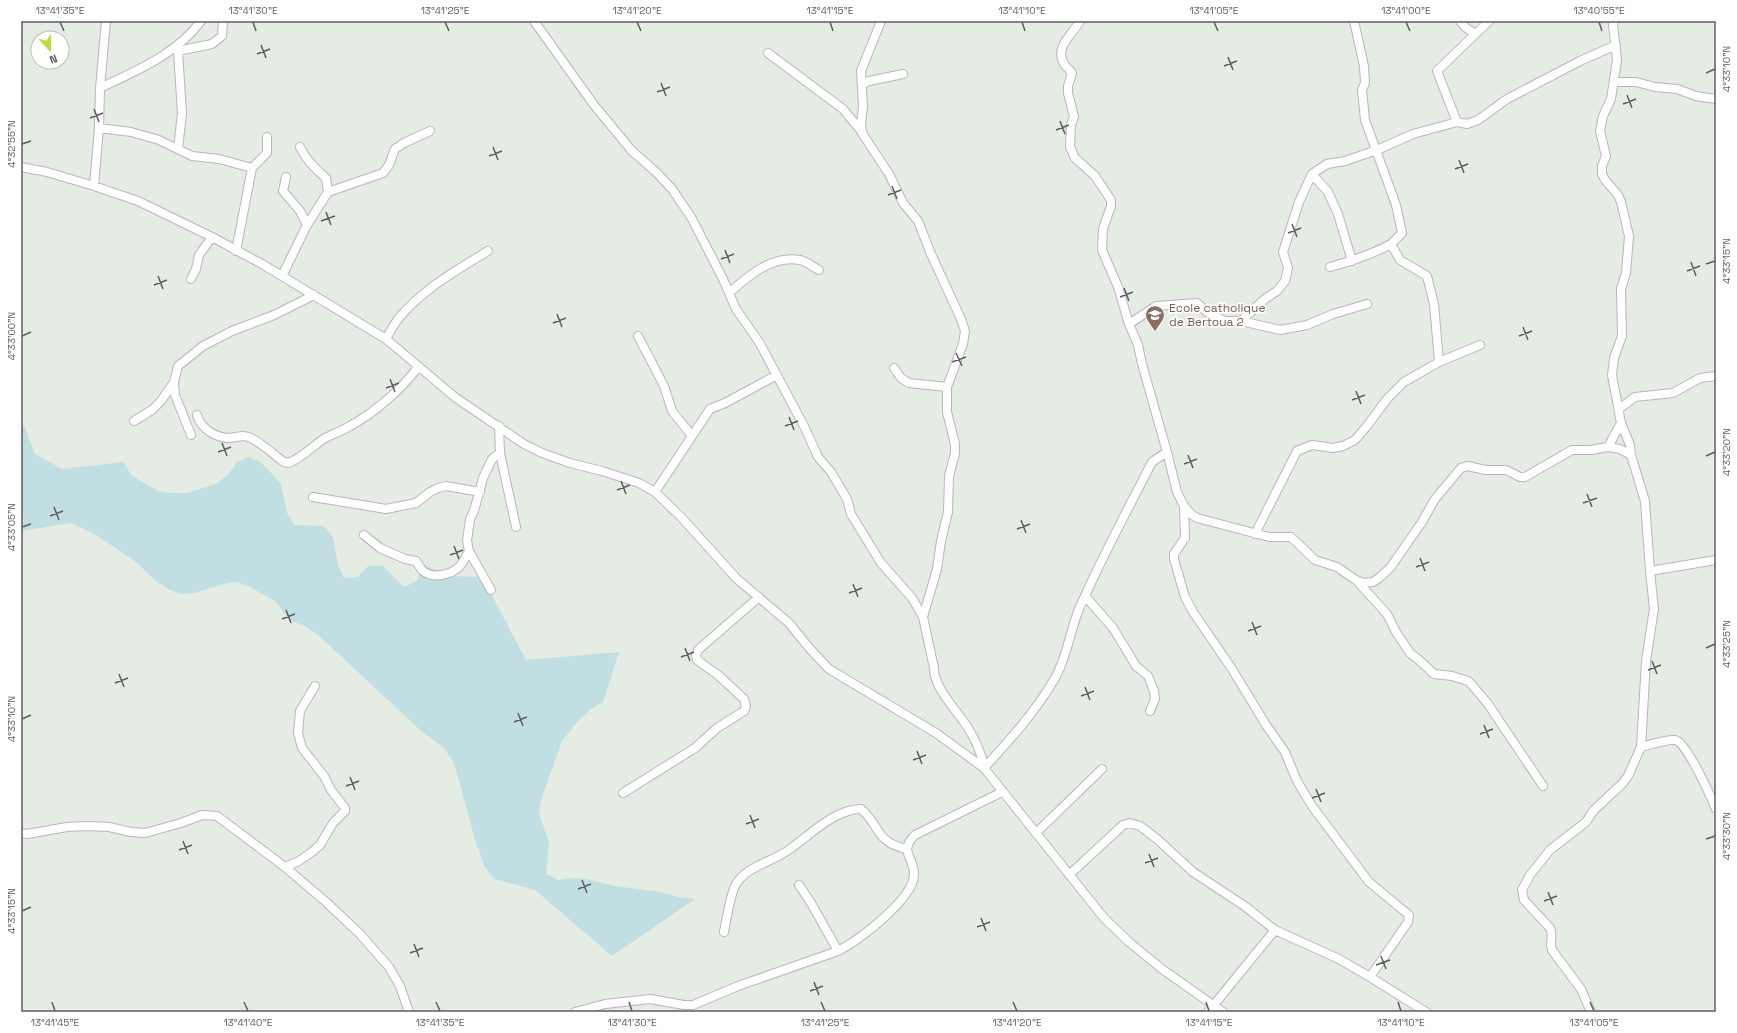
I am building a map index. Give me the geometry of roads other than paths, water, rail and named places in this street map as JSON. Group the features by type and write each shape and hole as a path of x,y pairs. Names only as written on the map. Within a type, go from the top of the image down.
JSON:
{"street":[{"path":"94,186 106,21"},
{"path":"100,88 138,70 181,43 191,35 201,21"},
{"path":"178,149 182,113 178,51 212,44 222,36 223,21"},
{"path":"534,21 603,116 632,151 656,172 672,189 690,217 736,309 759,342 818,456 831,472 847,500 851,514 881,563 912,598 923,617 937,685 969,729 982,756 984,768"},
{"path":"862,133 861,72 881,21"},
{"path":"1080,21 1062,48 1062,59 1064,65 1072,73 1068,86 1068,93 1074,117 1071,125 1070,147 1075,158 1095,176 1110,200 1111,206 1104,229 1102,250 1118,287 1129,324 1138,345 1177,492 1184,506 1197,518 1255,534 1270,537 1291,537 1315,560 1337,567 1356,580 1387,614 1396,632 1410,653 1434,674 1452,676 1468,681 1472,685 1488,704 1543,786"},
{"path":"1330,267 1373,254 1391,244 1402,233 1396,206 1365,120 1362,90 1365,83 1364,66 1354,21"},
{"path":"1460,21 1465,27 1475,34"},
{"path":"1457,122 1437,71 1489,21"},
{"path":"1591,1012 1581,989 1550,947 1552,931 1524,900 1522,890 1530,875 1550,850 1586,822 1594,810 1623,783 1628,776 1641,747 1646,662 1654,614 1645,501 1631,455 1630,445 1621,423 1612,375 1614,358 1622,336 1621,289 1626,273 1629,236 1618,194 1605,180 1602,174 1602,166 1606,156 1600,131 1603,116 1611,99 1618,55 1613,25 1614,21"},
{"path":"1241,320 1262,301 1277,291 1285,281 1288,268 1283,252 1298,202 1312,174 1327,164 1345,161 1377,150 1413,134 1457,122 1467,124 1478,120 1507,99 1580,61 1616,45"},
{"path":"768,53 843,109 862,133 865,140 889,174 903,203 918,221 965,331 963,344 947,387 947,412 955,444 955,453 949,476 948,512 941,541 937,569 923,617"},
{"path":"862,84 869,81 903,74"},
{"path":"1614,82 1636,82 1655,88 1677,89 1696,96 1716,100"},
{"path":"99,128 130,132 159,140 192,156 219,159 252,168"},
{"path":"282,276 307,225 328,192 383,173 389,165 395,149 404,142 430,131"},
{"path":"236,251 252,168 267,153 267,138"},
{"path":"300,147 304,156 317,171 326,178 328,192"},
{"path":"21,167 47,172 138,201 212,237 282,276 386,339 456,398 524,444 542,453 639,483 655,492 682,518 737,578 789,623 810,649 829,669 936,733 984,768 1104,918 1129,942 1211,1009 1223,1012"},
{"path":"1312,174 1331,197 1338,214 1352,261"},
{"path":"286,177 284,191 300,211 307,225"},
{"path":"191,280 196,269 199,255 212,237"},
{"path":"1391,244 1400,260 1426,276 1434,304 1439,362"},
{"path":"386,339 399,318 420,298 448,276 488,251"},
{"path":"729,293 751,273 771,263 788,259 801,260 819,270"},
{"path":"191,435 175,395 174,382 178,366 203,346 232,332 274,315 314,295"},
{"path":"1129,324 1156,306 1197,303 1207,312 1225,321 1241,320 1280,330 1307,325 1332,314 1367,304"},
{"path":"638,336 664,386 672,411 692,436"},
{"path":"1255,534 1297,451 1312,445 1333,448 1344,446 1355,440 1387,399 1404,382 1439,362 1480,345"},
{"path":"197,415 205,428 216,436 229,438 246,436 258,442 284,462 289,463 309,452 324,439 362,419 408,380 418,367"},
{"path":"894,368 901,378 909,384 947,387"},
{"path":"655,492 710,409 725,403 777,375"},
{"path":"1619,409 1635,397 1673,393 1700,378 1716,376"},
{"path":"134,421 152,410 161,401 174,382"},
{"path":"1608,447 1621,423"},
{"path":"499,426 500,453 516,527"},
{"path":"1356,580 1364,583 1373,582 1390,568 1422,522 1435,499 1461,468 1467,466 1486,470 1506,470 1520,477 1525,477 1572,450 1591,450 1608,447 1620,449 1631,455"},
{"path":"984,768 1018,731 1055,678 1064,659 1075,620 1099,565 1152,462 1167,452"},
{"path":"491,590 469,552 467,542 470,519 474,511 483,478 492,459 500,453"},
{"path":"313,497 386,509 416,503 430,492 446,486 480,492"},
{"path":"1184,506 1185,538 1174,554 1174,560 1185,597 1193,612 1232,668 1266,725 1285,752 1297,780 1312,806 1369,882 1409,915 1408,922 1370,977"},
{"path":"364,535 380,548 405,559 416,561 424,572 433,575 443,575 454,571 469,552"},
{"path":"1650,572 1716,560"},
{"path":"1085,596 1113,628 1136,666 1148,676 1154,691 1155,699 1150,711"},
{"path":"623,794 694,748 717,728 744,711 746,706 744,699 718,675 702,666 697,660 696,655 698,650 759,598"},
{"path":"285,867 299,861 320,845 333,823 345,811 345,808 331,790 324,776 302,748 298,733 300,711 315,686"},
{"path":"1641,747 1675,740 1680,742 1689,756 1716,809"},
{"path":"1036,833 1102,769"},
{"path":"575,1012 605,1004 650,999 684,1006 693,1005 738,986 838,951 852,944 884,918 905,897 912,882 914,873 906,849 908,841 915,834 1002,792"},
{"path":"724,932 735,884 744,874 787,852 835,816 860,808 884,840 894,846 906,849"},
{"path":"21,833 27,834 87,826 146,833 202,815 210,814 217,816 285,867 326,902 358,933 389,967 400,986 409,1012"},
{"path":"1069,874 1123,825 1130,823 1140,826 1193,872 1246,907 1275,930 1339,959 1426,1012"},
{"path":"799,885 838,951"},
{"path":"1211,1009 1275,930"},
{"path":"687,1012 693,1005"}],"place":[{"name":"Ecole catholique de Bertoua 2","path":"1155,332"}]}
